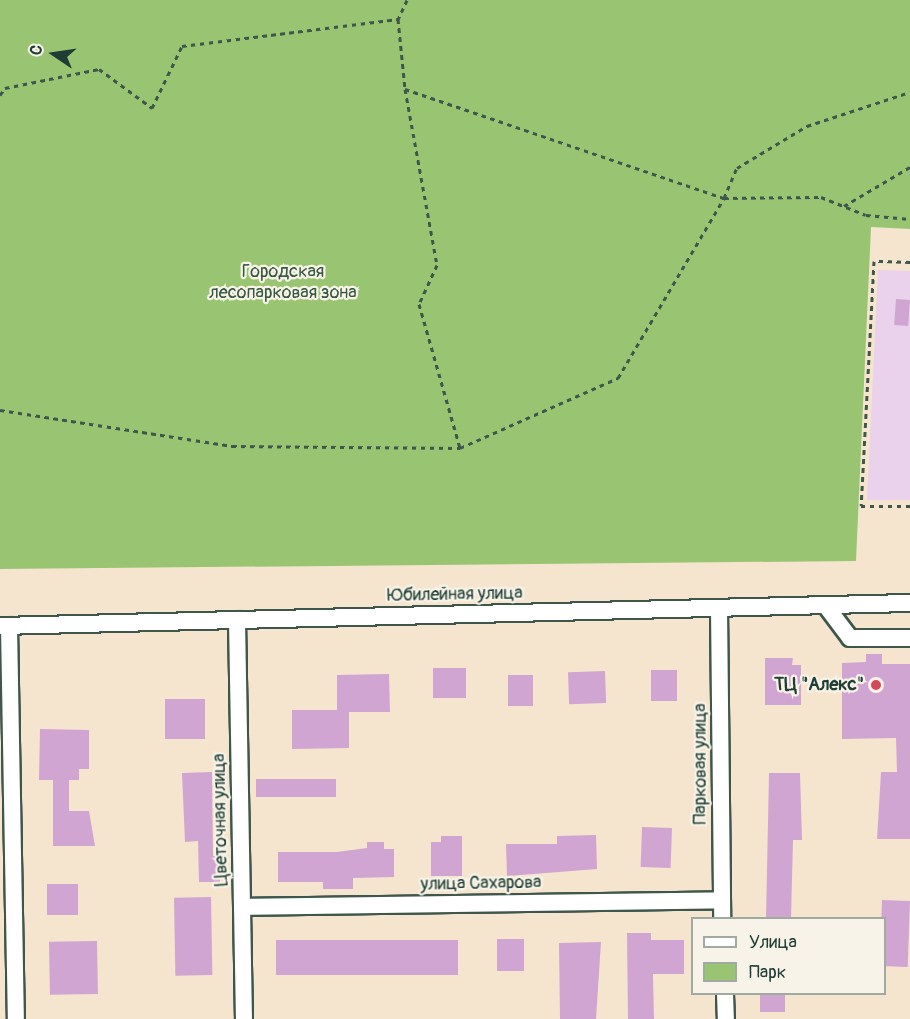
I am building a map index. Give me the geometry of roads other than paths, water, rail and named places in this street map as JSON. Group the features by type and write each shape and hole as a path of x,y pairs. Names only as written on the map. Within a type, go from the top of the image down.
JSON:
{"street":[{"name":"Юбилейная улица","path":"4,626 910,603"},
{"path":"826,606 850,638 910,638"},
{"name":"Парковая улица","path":"719,608 722,917"},
{"name":"Цветочная улица","path":"237,620 244,1019"},
{"path":"4,626 16,1019"},
{"name":"улица Сахарова","path":"242,907 721,900"},
{"path":"725,995 726,1019"}],"place":[{"name":"ТЦ \"Алекс\"","path":"876,685"}],"park label":[{"name":"Городская лесопарковая зона","path":"283,283"}]}
